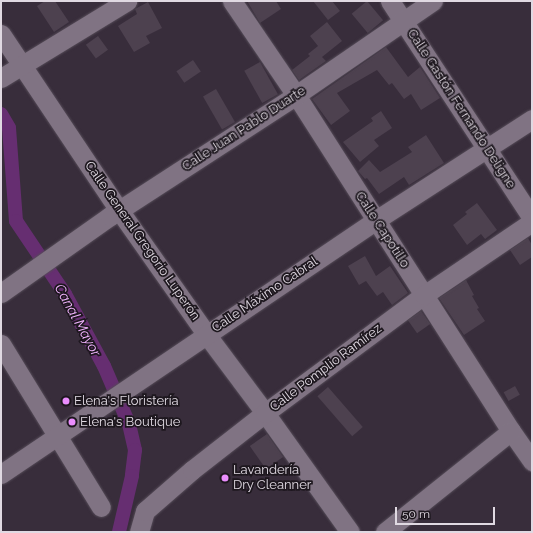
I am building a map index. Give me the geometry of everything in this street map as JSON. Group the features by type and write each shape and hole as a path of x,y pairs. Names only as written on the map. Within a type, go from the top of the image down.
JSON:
{"street":[{"path":"4,76 127,1"},
{"name":"Calle Capotillo","path":"232,1 296,95 511,431 532,460"},
{"name":"Calle Gastón Fernando Deligne","path":"390,1 532,218"},
{"name":"Calle Juan Pablo Duarte","path":"1,293 119,210 296,95 433,1"},
{"name":"Calle General Gregorio Luperón","path":"1,34 23,64 119,210 206,334 265,413 350,532"},
{"name":"Calle Máximo Cabral","path":"1,474 376,220 532,119"},
{"name":"Calle Pomplio Ramírez","path":"139,532 145,511 192,470 265,413 424,295 532,222"},
{"path":"1,344 101,507"},
{"path":"385,532 511,431"}],"building":[{"path":"45,1 55,1 69,22 54,32 37,6"},
{"path":"247,1 276,1 281,9 260,23"},
{"path":"313,1 332,1 340,11 328,20"},
{"path":"367,1 383,20 368,33 352,14"},
{"path":"148,2 162,28 146,36 150,43 134,52 118,26 137,14 135,9"},
{"path":"327,22 342,41 322,57 326,61 299,80 292,70 310,56 308,54 318,46 310,36"},
{"path":"98,36 108,50 96,59 86,45"},
{"path":"386,47 408,77 420,67 440,98 421,110 411,94 404,99 392,83 389,85 377,70 337,93 350,111 331,125 312,99"},
{"path":"193,60 201,72 184,83 176,71"},
{"path":"260,62 278,94 262,103 244,71"},
{"path":"216,89 235,122 222,129 203,97"},
{"path":"381,111 392,128 374,140 379,146 360,162 343,142 373,121 371,118"},
{"path":"426,135 444,163 409,185 404,177 379,194 367,178 365,179 358,171 369,160 380,172 412,152 408,147"},
{"path":"477,203 497,230 485,239 481,234 467,245 453,225 467,214 465,212"},
{"path":"528,238 532,245 532,257 520,265 510,250"},
{"path":"365,256 376,276 390,266 408,293 392,305 383,292 377,296 366,281 359,285 348,266"},
{"path":"466,280 474,295 472,296 479,308 477,309 485,321 464,335 439,298"},
{"path":"421,311 430,324 417,333 408,320"},
{"path":"515,386 520,395 508,401 504,392"},
{"path":"328,387 363,427 352,436 317,396"},
{"path":"267,434 283,457 266,469 250,446"}],"waterway":[{"name":"Canal Mayor","path":"1,114 9,128 16,221 65,294 104,366 129,424 135,450 132,476 119,532"}],"place":[{"name":"Elena's Floristería","path":"66,401"},
{"name":"Elena's Boutique","path":"72,422"},
{"name":"Lavandería Dry Cleanner","path":"225,478"}]}
